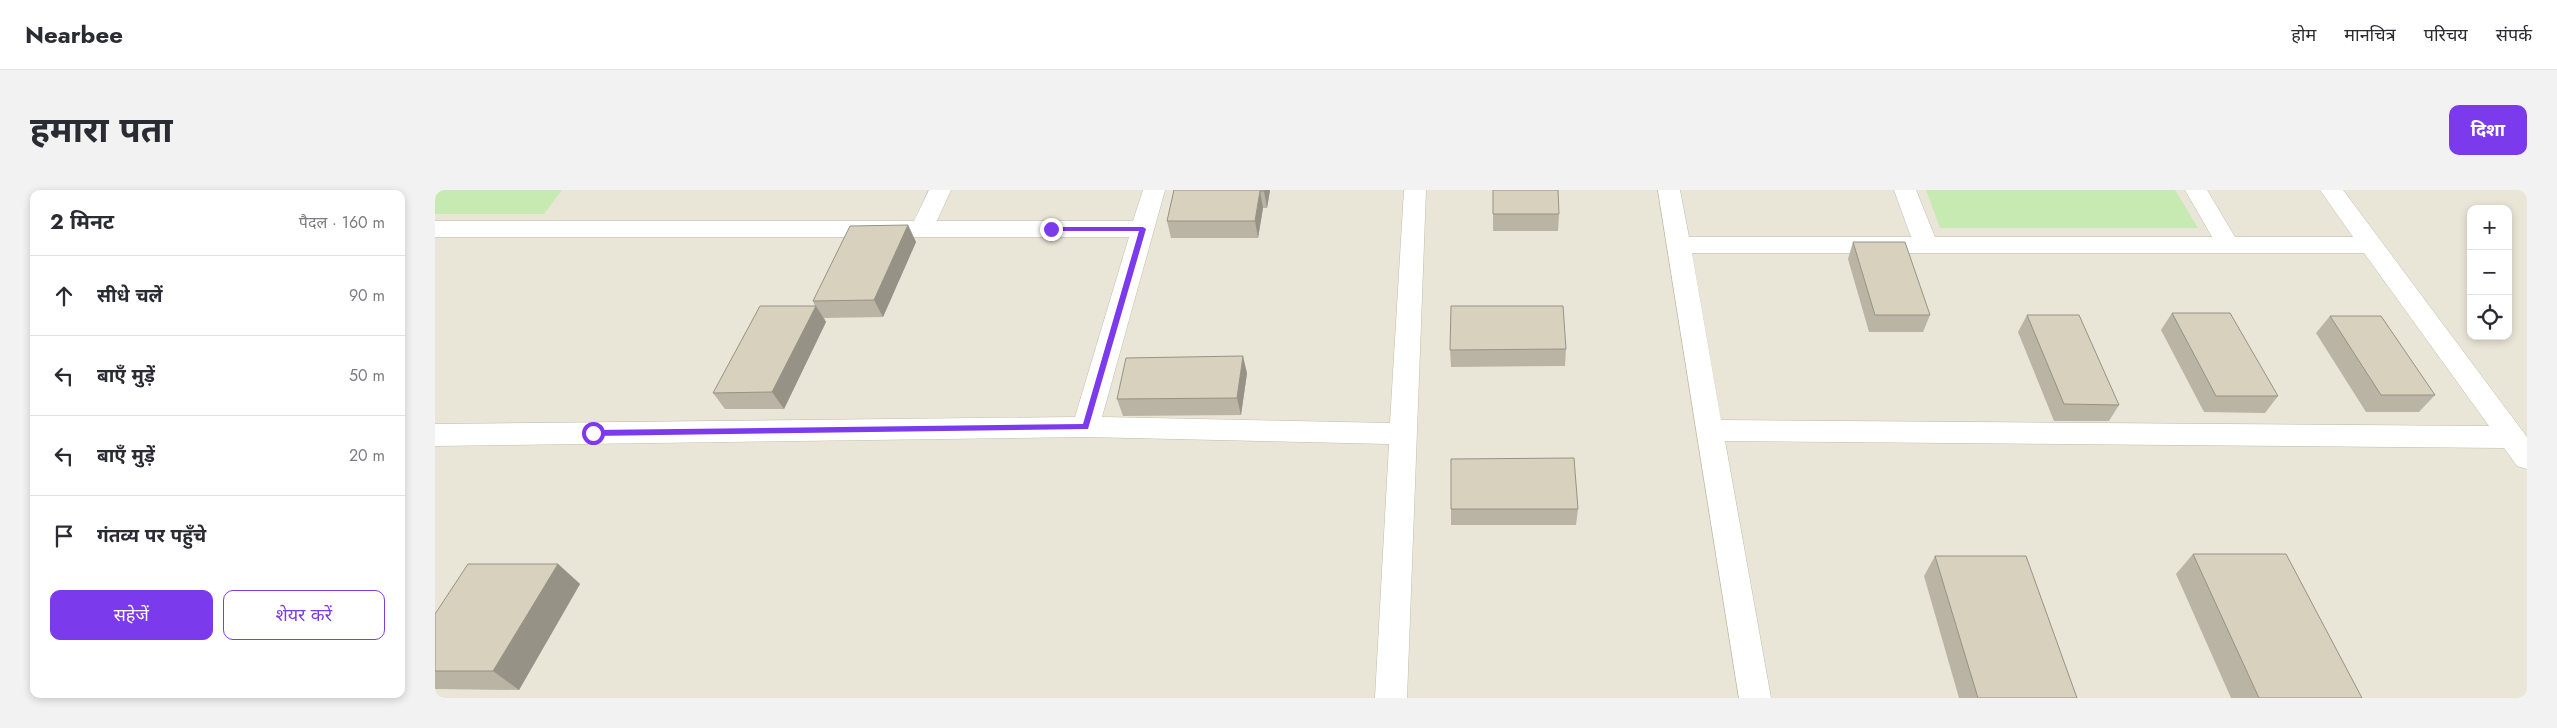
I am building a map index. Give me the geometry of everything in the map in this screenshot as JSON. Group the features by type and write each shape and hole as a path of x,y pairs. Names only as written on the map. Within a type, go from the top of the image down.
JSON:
{"street":[{"path":"922,229 940,190"},
{"path":"1086,427 1154,190"},
{"path":"1391,698 1415,190"},
{"path":"1669,190 1755,698"},
{"path":"1905,190 1926,245"},
{"path":"2196,190 2228,245"},
{"path":"2331,190 2519,447"},
{"path":"435,229 1143,229"},
{"path":"1678,245 2371,245"},
{"path":"435,435 1086,427 1402,434"},
{"path":"1709,430 2519,447"}],"shaded area":[{"path":"435,190 2527,190 2527,698 435,698"}],"green space":[{"path":"435,190 562,190 544,214 435,214"},
{"path":"1926,190 2175,190 2198,228 1940,228"}],"building":[{"path":"1174,190 1264,191 1260,191 1255,221 1167,221"},
{"path":"1493,190 1558,190 1559,214 1493,214"},
{"path":"908,225 874,300 813,301 850,226"},
{"path":"1853,242 1905,242 1930,315 1875,315"},
{"path":"760,306 816,306 772,392 713,393"},
{"path":"1451,306 1563,306 1566,349 1450,350"},
{"path":"2172,313 2230,313 2278,396 2216,396"},
{"path":"2027,315 2079,315 2119,405 2064,404"},
{"path":"2330,316 2381,316 2435,395 2381,395"},
{"path":"1243,356 1237,398 1117,399 1126,358"},
{"path":"1574,458 1578,509 1451,509 1451,459"},
{"path":"2193,554 2286,554 2362,698 2259,698"},
{"path":"1935,556 2026,556 2077,698 1978,698"},
{"path":"468,564 558,564 493,671 435,671 435,614"}],"route":[{"path":"593,433 1086,427 1143,229 1051,229"}]}
